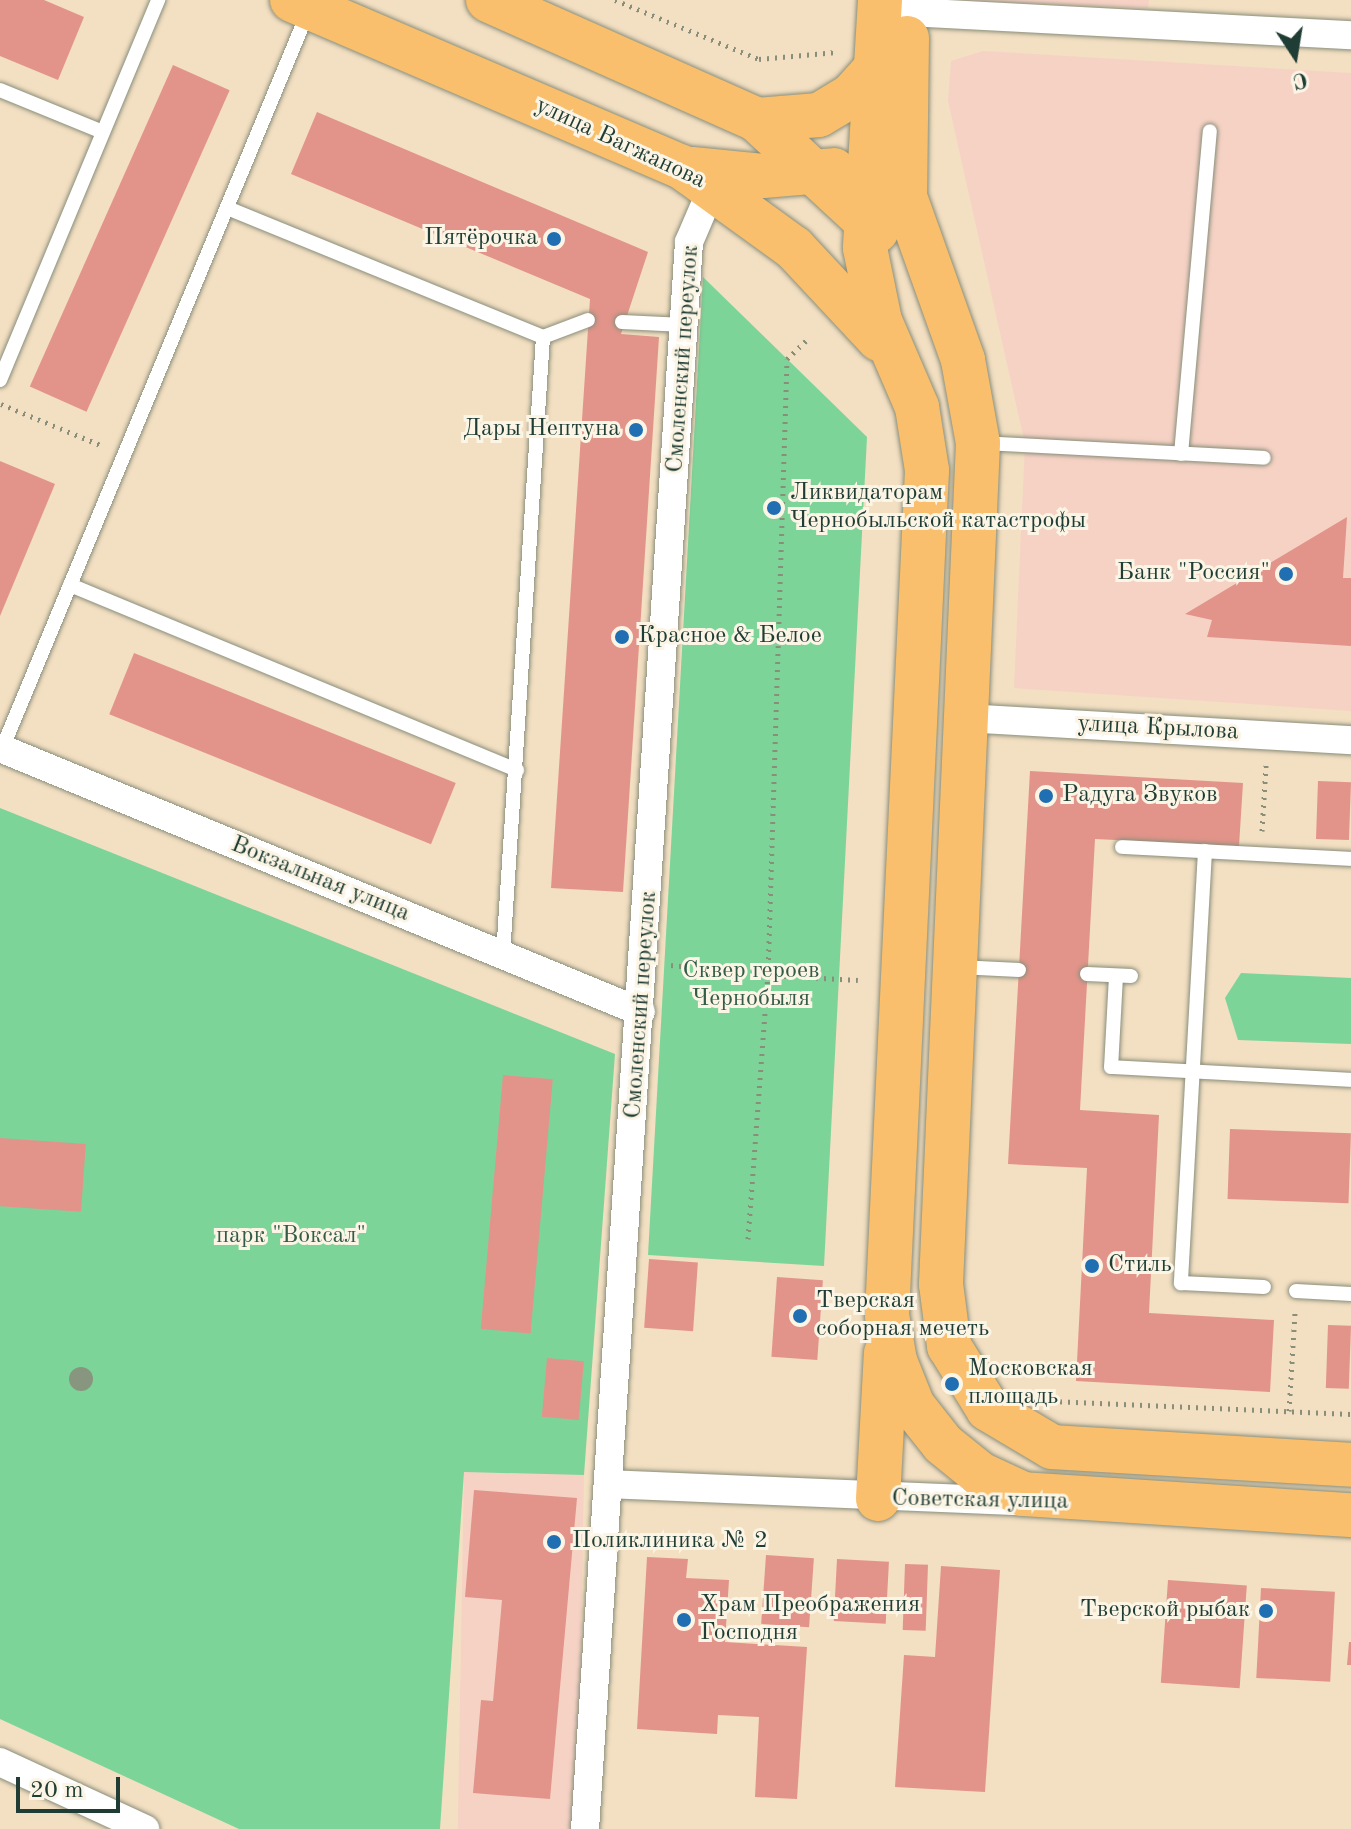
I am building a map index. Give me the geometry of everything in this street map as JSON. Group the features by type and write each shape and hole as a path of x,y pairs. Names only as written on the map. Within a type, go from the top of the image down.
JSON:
{"main road":[{"path":"488,0 757,120 818,172 864,218 922,284 958,347"},
{"name":"улица Вагжанова","path":"301,4 697,176 813,266 898,363"},
{"path":"757,120 819,115 851,96 873,61 899,4"},
{"path":"873,61 864,218 872,293 917,407 927,470 878,1499"},
{"path":"873,61 905,197 958,347 978,443 974,718 954,967 945,1334 958,1369 988,1409 1029,1437 1064,1450 1351,1465"},
{"path":"697,176 818,172 842,167 868,146"},
{"path":"887,1315 900,1377 931,1432 980,1474 1054,1501"},
{"name":"Советская улица","path":"1054,1501 1351,1515"}],"street":[{"path":"899,4 1351,35"},
{"name":"Смоленский переулок","path":"585,1829 641,1012 647,962 689,242 697,176"},
{"name":"улица Крылова","path":"974,718 1351,740"},
{"name":"Вокзальная улица","path":"1,748 641,1012"},
{"name":"Советская улица","path":"608,1484 878,1499 1054,1501"},
{"path":"0,1762 145,1829"}],"lane":[{"path":"0,380 158,0"},
{"path":"1,748 227,208 301,4"},
{"path":"0,90 103,132"},
{"path":"1181,454 1210,131"},
{"path":"227,208 543,337 588,320"},
{"path":"622,322 684,325"},
{"path":"503,955 543,337"},
{"path":"978,443 1264,458"},
{"path":"70,585 517,770"},
{"path":"1122,847 1351,859"},
{"path":"1205,851 1181,1283 1264,1287"},
{"path":"954,967 1019,970"},
{"path":"1087,974 1123,976 1111,1067 1351,1080"},
{"path":"1296,1291 1351,1294"}],"path":[{"path":"615,0 759,59 873,61"},
{"path":"748,1239 768,975 787,359 808,339"},
{"path":"0,404 124,455"},
{"path":"1261,854 1267,748"},
{"path":"647,962 768,975 858,980"},
{"path":"1289,1411 1296,1291"},
{"path":"1039,1401 1351,1414"}],"shaded area":[{"path":"954,0 1149,0 1148,8"},
{"path":"983,51 1351,73 1351,711 1014,688 1025,444 948,101 951,61"},
{"path":"464,1472 584,1474 578,1829 458,1829"}],"green space":[{"name":"Сквер героев Чернобыля","path":"703,277 867,437 824,1266 648,1255"},
{"name":"парк \"Воксал\"","path":"0,808 615,1054 584,1475 464,1472 440,1829 239,1829 0,1719"},
{"path":"1241,973 1351,978 1351,1044 1238,1040 1225,998"}],"building":[{"path":"0,0 44,0 84,17 58,80 0,56"},
{"path":"173,65 230,90 86,412 30,387"},
{"path":"317,112 648,252 621,334 659,337 623,892 551,888 590,299 291,174"},
{"path":"0,461 55,484 0,616"},
{"path":"1347,517 1343,578 1351,578 1351,646 1207,637 1212,620 1185,614"},
{"path":"134,653 456,783 431,844 109,714"},
{"path":"1030,771 1243,783 1239,846 1095,839 1080,1110 1159,1115 1149,1313 1274,1320 1270,1392 1076,1381 1087,1168 1008,1164"},
{"path":"1318,781 1351,782 1349,840 1316,839"},
{"path":"503,1075 553,1079 531,1333 481,1329"},
{"path":"1230,1129 1351,1133 1348,1203 1228,1199"},
{"path":"0,1138 86,1144 81,1212 0,1206"},
{"path":"649,1259 698,1262 693,1331 644,1328"},
{"path":"777,1277 823,1280 817,1360 771,1357"},
{"path":"1328,1325 1351,1326 1349,1389 1326,1388"},
{"path":"547,1358 584,1361 579,1420 542,1417"},
{"path":"474,1490 577,1498 550,1799 473,1793 481,1700 493,1701 502,1600 465,1597"},
{"path":"766,1555 814,1558 809,1627 761,1624"},
{"path":"647,1557 688,1559 686,1578 729,1580 725,1642 807,1647 797,1799 755,1797 759,1717 718,1715 717,1734 637,1729"},
{"path":"837,1559 889,1562 886,1624 834,1621"},
{"path":"905,1564 928,1565 926,1631 903,1630"},
{"path":"941,1566 1000,1570 985,1792 895,1787 904,1655 935,1657"},
{"path":"1168,1580 1247,1586 1240,1688 1161,1683"},
{"path":"1261,1588 1335,1592 1330,1682 1256,1678"},
{"path":"1349,1642 1351,1665 1347,1665"}],"place":[{"name":"Пятёрочка","path":"554,239"},
{"name":"Дары Нептуна","path":"636,430"},
{"name":"Ликвидаторам Чернобыльской катастрофы","path":"774,508"},
{"name":"Банк \"Россия\"","path":"1286,574"},
{"name":"Красное & Белое","path":"622,637"},
{"name":"Радуга Звуков","path":"1046,796"},
{"name":"Стиль","path":"1092,1266"},
{"name":"Тверская соборная мечеть","path":"800,1316"},
{"name":"Московская площадь","path":"952,1384"},
{"name":"Поликлиника № 2","path":"554,1542"},
{"name":"Тверской рыбак","path":"1266,1611"},
{"name":"Храм Преображения Господня","path":"684,1620"}]}
